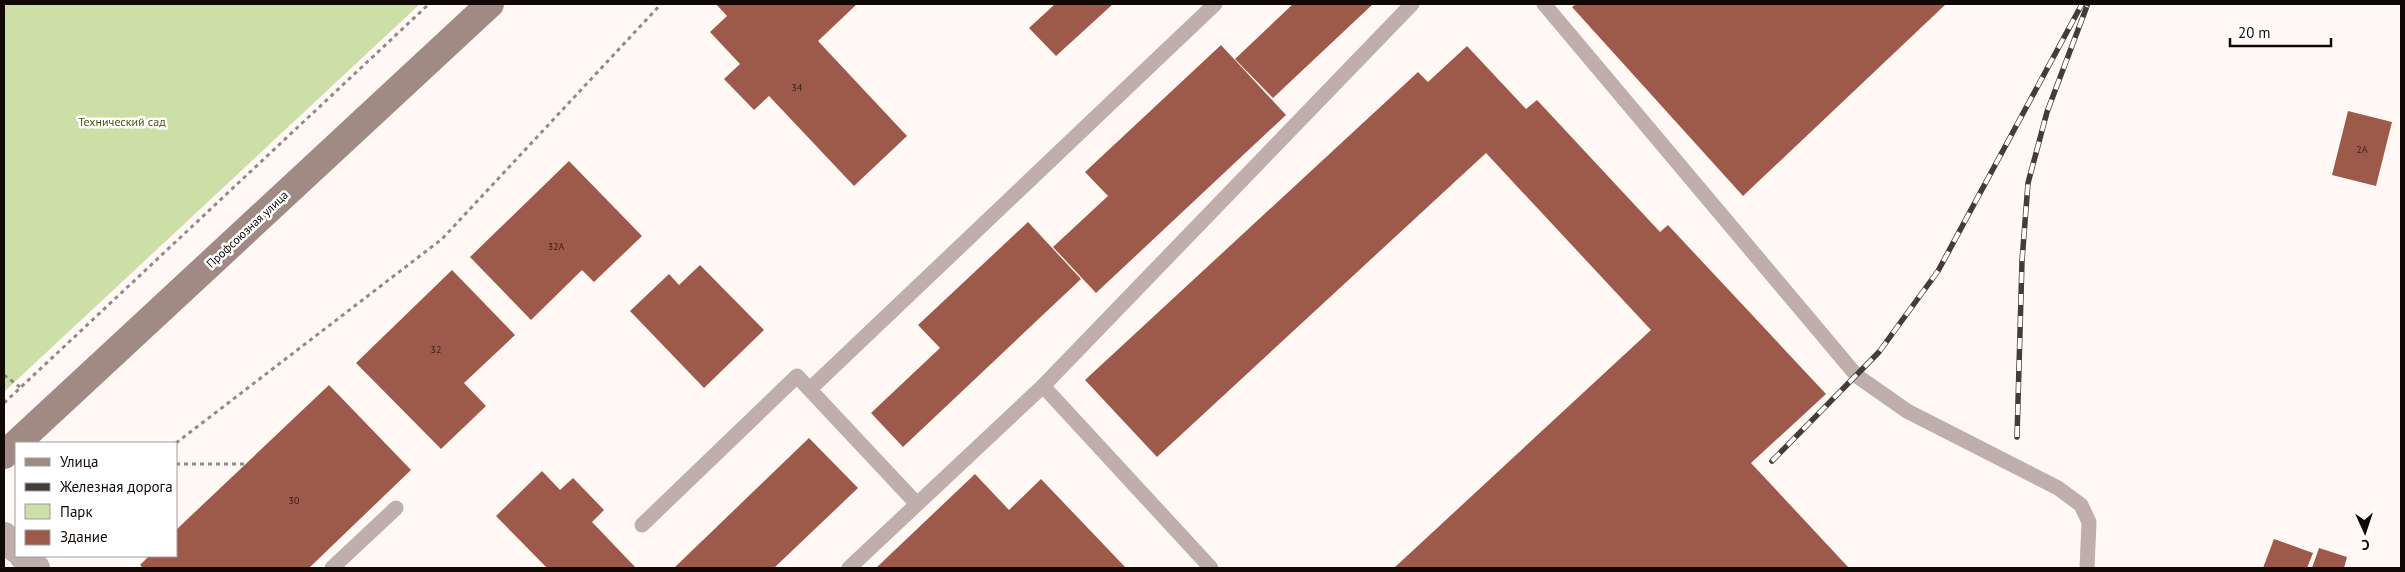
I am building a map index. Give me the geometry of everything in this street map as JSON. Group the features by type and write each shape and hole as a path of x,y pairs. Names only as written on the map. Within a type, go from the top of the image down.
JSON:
{"main road":[{"name":"Профсоюзная улица","path":"18,442 490,4"},
{"name":"Профсоюзная улица","path":"4,455 15,445"}],"street":[{"path":"4,536 15,548"},
{"path":"24,557 36,568"}],"lane":[{"path":"810,389 1215,4"},
{"path":"849,568 1042,386 1412,4"},
{"path":"1544,4 1857,376 1906,411 2058,488 2081,505 2089,522 2087,568"},
{"path":"642,525 797,376 917,504"},
{"path":"1042,386 1211,568"},
{"path":"332,568 396,508"}],"path":[{"path":"4,403 429,4"},
{"path":"177,442 442,239 661,4"},
{"path":"4,375 20,388"},
{"path":"178,464 245,464"}],"green space":[{"name":"Технический сад","path":"4,4 420,4 4,392"}],"building":[{"path":"716,4 857,4 818,41 907,136 854,186 769,96 754,110 724,79 740,64 710,32 727,16"},
{"path":"1055,4 1113,4 1056,56 1029,28"},
{"path":"1293,4 1373,4 1273,98 1235,59"},
{"path":"1576,4 1946,4 1743,196 1572,7"},
{"path":"1221,45 1286,115 1096,293 1053,247 1108,196 1085,172"},
{"path":"1467,46 1526,109 1537,100 1660,232 1668,225 1826,394 1751,463 1849,568 1394,568 1651,330 1486,153 1157,457 1085,380 1418,72 1428,82"},
{"path":"2348,111 2392,122 2376,186 2332,175"},
{"path":"569,161 642,236 594,282 582,270 531,320 470,257"},
{"path":"1028,222 1081,279 903,447 871,413 940,348 918,325"},
{"path":"700,265 764,330 704,388 630,311 669,274 679,285"},
{"path":"452,270 515,335 464,383 486,406 441,449 356,363"},
{"path":"329,385 411,470 309,568 143,568 140,565 148,557 178,557 178,528"},
{"path":"809,438 858,488 774,568 674,568"},
{"path":"542,471 560,490 573,478 604,510 592,522 636,568 547,568 496,516"},
{"path":"975,474 1009,510 1041,479 1126,568 876,568"},
{"path":"2274,539 2313,553 2307,568 2263,568"},
{"path":"2319,548 2347,557 2344,568 2312,568"}],"railway":[{"path":"1772,461 1879,352 1938,271 2082,4"},
{"path":"2017,437 2022,261 2028,183 2047,112 2087,6"}]}
